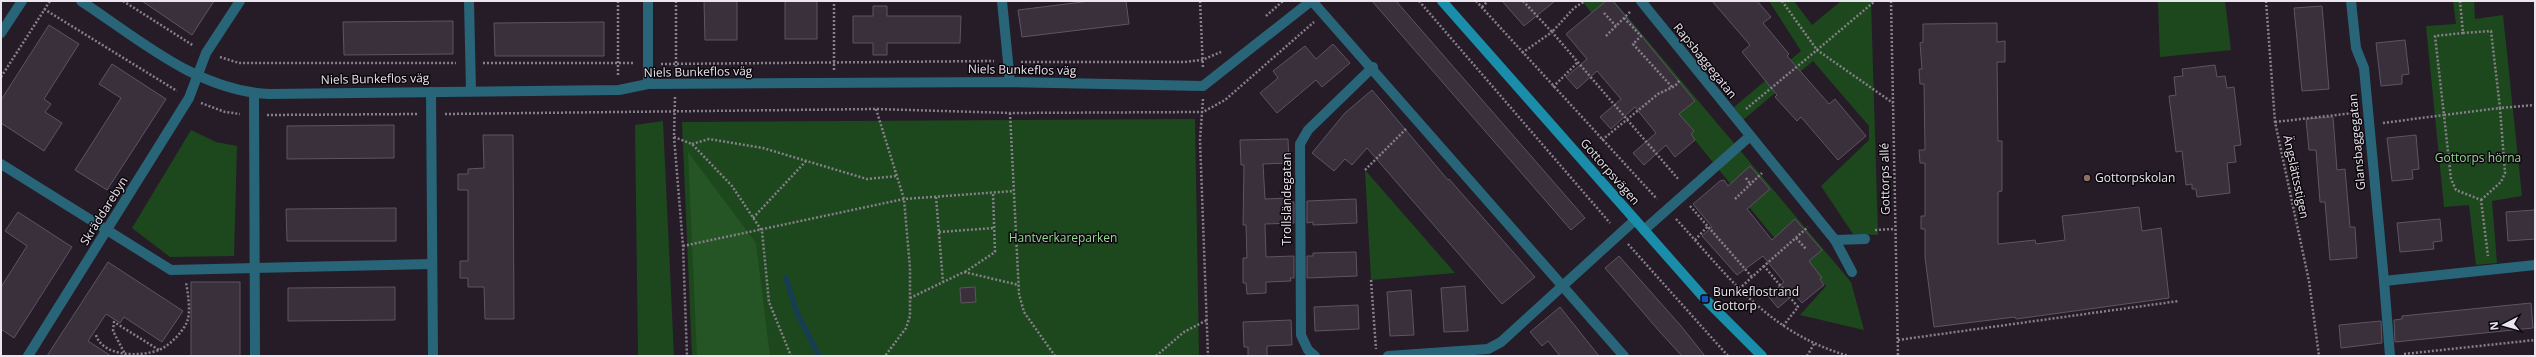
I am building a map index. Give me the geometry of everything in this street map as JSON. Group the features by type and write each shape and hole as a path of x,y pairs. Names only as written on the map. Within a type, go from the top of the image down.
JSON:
{"street":[{"path":"1,33 22,1"},
{"name":"Niels Bunkeflos väg","path":"81,1 196,76 221,86 254,93 619,90 648,84 1010,82 1203,86"},
{"name":"Skräddarebyn","path":"28,356 190,98 196,76 206,53 240,1"},
{"path":"469,1 471,91"},
{"path":"648,1 648,84"},
{"path":"1002,1 1010,82"},
{"path":"1203,86 1312,1 1417,118 1624,356"},
{"name":"Gottorpsvägen","path":"1442,1 1724,320 1762,356"},
{"name":"Glansbaggegatan","path":"2351,1 2356,48 2364,68 2390,356"},
{"name":"Rapsbaggegatan","path":"1638,4 1735,118 1749,137 1835,240 1852,272"},
{"name":"Trollsländegatan","path":"1315,356 1308,350 1301,335 1300,144 1308,130 1373,68"},
{"path":"431,92 432,356"},
{"path":"254,93 255,356"},
{"path":"1644,230 1749,137"},
{"path":"1,164 107,232 171,270 432,264"},
{"path":"1388,356 1488,349 1501,342 1635,220"},
{"path":"1835,240 1865,239"},
{"path":"2384,281 2535,265"}],"path":[{"path":"1,77 50,1"},
{"path":"123,1 206,53 239,63 676,64 1202,60 1223,52"},
{"path":"618,1 619,111"},
{"path":"676,1 676,84 674,137 683,246 687,356"},
{"path":"834,1 833,62 835,83"},
{"path":"1200,1 1203,86 1200,140 1208,356"},
{"path":"1265,17 1283,1"},
{"path":"1419,1 1619,234 1728,356"},
{"path":"1476,1 1752,303 1783,326 1814,344 1849,356"},
{"path":"1482,7 1488,1"},
{"path":"1523,1 1628,118 1708,226 1752,277"},
{"path":"1522,53 1552,32 1574,8 1585,1"},
{"path":"1782,1 1818,50 1893,103"},
{"path":"1735,118 1875,1"},
{"name":"Gottorps allé","path":"1891,1 1898,356"},
{"name":"Ängslättsstigen","path":"2266,1 2275,122 2309,281 2319,356"},
{"path":"2460,1 2463,33"},
{"path":"1606,36 1638,4"},
{"path":"1604,13 1616,26"},
{"path":"1624,18 1640,36 1633,44 1672,87"},
{"path":"2491,31 2500,108 2505,173 2500,182 2481,200 2456,190 2451,180 2435,36 2491,31"},
{"path":"1553,87 1578,62"},
{"path":"1602,140 1658,94 1672,87 1680,80"},
{"path":"2369,125 2535,104"},
{"path":"876,109 904,199 910,298 910,316 906,328 885,356"},
{"path":"2275,122 2368,112"},
{"path":"1010,113 1019,285 1024,312 1055,356"},
{"path":"1365,170 1417,118"},
{"path":"674,137 692,144 732,186 762,231 769,302 791,356"},
{"path":"692,144 709,139 763,148 867,179 884,179 897,176"},
{"path":"753,218 806,161"},
{"path":"1735,199 1751,185 1771,163"},
{"path":"1746,178 1751,185"},
{"path":"683,246 762,231 904,199 1014,191"},
{"path":"910,298 964,272 995,252 993,193"},
{"path":"936,197 943,282"},
{"path":"2481,200 2490,270"},
{"path":"1740,289 1817,218"},
{"path":"1695,240 1708,226"},
{"path":"939,232 994,228"},
{"path":"1796,238 1806,249"},
{"path":"1764,266 1798,307 1783,326"},
{"path":"96,335 98,340 112,352 126,354 159,350 170,343 186,323 188,316 184,270"},
{"path":"964,272 1019,285"},
{"path":"1371,280 1376,356"},
{"path":"1898,340 2179,301"},
{"path":"1156,356 1184,332 1207,320"},
{"path":"126,354 117,341 113,331 114,322 159,350"},
{"path":"2390,356 2535,340"},
{"path":"1808,356 1814,344"}],"green space":[{"path":"1582,1 1614,1 1851,282 1864,330 1800,315 1826,286 1793,246 1776,240"},
{"path":"1769,1 1794,1 1812,25 1841,1 1871,1 1878,235 1853,234 1821,186 1869,140 1869,126 1813,61 1743,120 1734,107 1801,51"},
{"path":"2158,1 2225,1 2231,50 2160,57"},
{"name":"Gottorps hörna","path":"2453,1 2474,1 2475,19 2503,15 2522,196 2492,201 2497,263 2476,265 2469,205 2444,207 2426,26 2456,24"},
{"name":"Hantverkareparken","path":"1195,119 1199,356 692,356 682,122"},
{"path":"663,121 674,356 638,356 635,125"},
{"path":"191,130 216,142 237,146 234,256 170,257 132,228"},
{"path":"688,152 756,243 770,356 697,356"},
{"path":"1365,170 1455,273 1371,280"}],"building":[{"path":"142,1 214,1 192,35"},
{"path":"704,1 737,1 737,40 705,40"},
{"path":"785,1 817,1 817,39 785,39"},
{"path":"1090,1 1126,1 1129,24 1022,37 1018,10"},
{"path":"1372,1 1396,1 1585,218 1571,230"},
{"path":"1502,1 1555,1 1524,26"},
{"path":"1606,1 1613,1 1695,101 1679,114 1694,131 1691,134 1695,140 1675,157 1666,145 1644,165 1633,153 1656,133 1635,107 1611,129 1600,117 1621,99 1597,71 1577,89 1566,77 1587,59 1566,34"},
{"path":"1712,1 1757,1 1771,17 1763,23 1789,54 1787,56 1829,104 1835,99 1866,136 1838,160 1801,117 1797,121 1775,97 1777,95 1742,52 1750,45"},
{"path":"873,6 887,6 887,16 961,16 960,43 887,43 887,55 873,55 873,43 853,43 853,16 873,16"},
{"path":"2322,6 2329,89 2302,91 2294,8"},
{"path":"453,21 453,54 344,55 343,22"},
{"path":"604,22 604,56 495,56 494,23"},
{"path":"1997,23 1997,42 2005,41 2005,62 1997,62 1998,141 2002,141 2002,191 1998,192 1998,244 2035,240 2036,244 2065,240 2062,216 2139,207 2142,231 2161,228 2169,298 2016,319 2015,317 1934,327 1925,257 1925,229 1921,229 1921,216 1925,216 1925,163 1920,163 1919,150 1925,150 1924,84 1920,84 1919,69 1922,69 1920,43 1923,42 1923,24"},
{"path":"49,25 79,44 44,99 51,104 45,112 62,123 44,151 1,123 1,100"},
{"path":"2405,40 2409,74 2402,75 2402,84 2381,86 2376,43"},
{"path":"1333,44 1350,63 1322,87 1316,80 1277,113 1260,93 1278,78 1273,71 1305,46 1316,59"},
{"path":"112,64 166,99 107,190 75,170 121,98 99,84"},
{"path":"2215,65 2217,77 2225,76 2227,88 2234,87 2241,145 2234,146 2236,162 2227,163 2230,193 2197,197 2196,189 2192,189 2192,184 2186,185 2182,151 2176,152 2169,96 2176,95 2174,77 2183,76 2182,69"},
{"path":"1372,90 1448,180 1449,179 1535,277 1502,304 1367,148 1352,165 1345,159 1334,171 1312,153 1345,113"},
{"path":"2333,117 2337,170 2345,169 2350,227 2355,227 2357,258 2330,260 2325,202 2320,202 2316,150 2309,150 2306,119"},
{"path":"394,125 394,158 287,159 287,126"},
{"path":"483,135 513,135 514,319 485,319 484,287 468,287 468,278 460,278 460,261 468,261 468,190 458,190 458,174 468,174 468,169 484,168"},
{"path":"2416,135 2419,169 2412,170 2413,179 2392,181 2387,138"},
{"path":"1288,139 1289,163 1263,164 1265,199 1289,198 1289,202 1294,202 1294,223 1265,224 1266,257 1294,256 1294,278 1290,278 1291,281 1266,282 1266,293 1247,294 1246,283 1243,283 1243,258 1247,258 1246,225 1243,225 1244,165 1241,165 1240,140"},
{"path":"1750,166 1770,189 1747,209 1772,240 1795,219 1822,250 1809,261 1822,278 1820,279 1824,285 1802,303 1794,294 1778,308 1768,296 1784,282 1763,256 1737,275 1702,236 1712,227 1693,204 1720,181 1724,180 1728,186"},
{"path":"1356,199 1357,223 1313,225 1313,222 1307,223 1307,201"},
{"path":"396,208 396,241 287,241 286,209"},
{"path":"2535,210 2535,239 2508,241 2506,212"},
{"path":"18,212 72,247 14,338 1,329 1,287 27,246 5,231"},
{"path":"2440,219 2442,241 2433,242 2434,249 2400,252 2397,223"},
{"path":"1356,252 1357,276 1307,278 1307,256 1313,256 1313,253"},
{"path":"1619,256 1681,326 1705,356 1682,356 1660,332 1605,268"},
{"path":"108,262 183,311 162,342 124,317 120,323 106,314 88,341 111,356 47,356"},
{"path":"191,282 240,282 240,356 191,356"},
{"path":"1465,286 1468,331 1444,332 1441,288"},
{"path":"395,287 395,320 288,321 288,288"},
{"path":"975,287 976,302 961,303 960,288"},
{"path":"1411,290 1414,335 1390,336 1387,292"},
{"path":"2531,303 2533,328 2395,342 2394,320 2402,319 2402,316"},
{"path":"1358,305 1359,329 1315,331 1314,307"},
{"path":"1560,307 1599,356 1560,356 1548,341 1542,346 1530,332"},
{"path":"1291,320 1292,345 1267,346 1267,356 1248,356 1248,347 1244,347 1243,322"},
{"path":"2381,321 2382,343 2341,348 2339,325"}],"waterway":[{"path":"786,278 797,313 819,356"}],"place":[{"name":"Gottorpskolan","path":"2087,178"},
{"name":"Bunkeflostrand Gottorp","path":"1705,299"}]}
